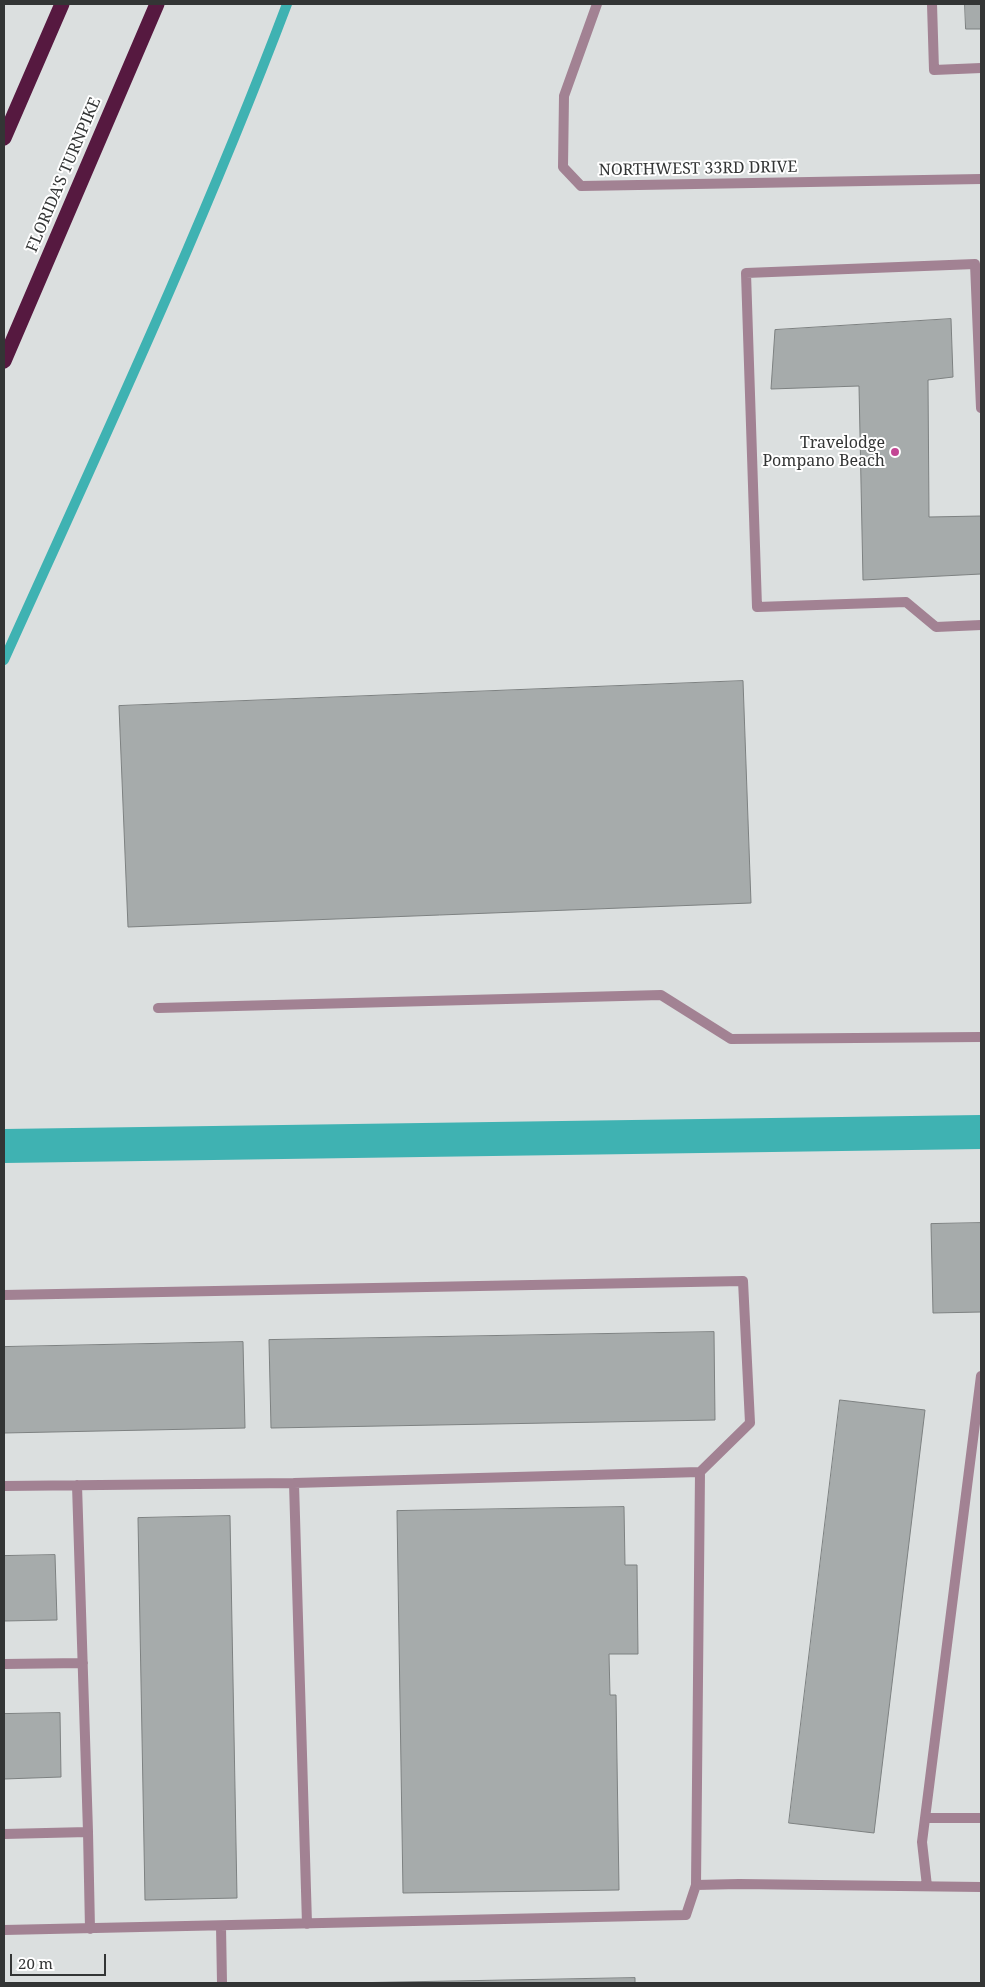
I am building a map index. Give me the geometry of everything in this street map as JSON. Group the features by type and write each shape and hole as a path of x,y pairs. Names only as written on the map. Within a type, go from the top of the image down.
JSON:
{"highway":[{"path":"4,138 62,4"},
{"name":"FLORIDA'S TURNPIKE","path":"4,361 157,4"}],"street":[{"name":"NORTHWEST 33RD DRIVE","path":"597,4 564,96 563,167 581,186 981,179"},
{"path":"932,4 934,70 981,68"},
{"path":"981,408 975,264 746,273 757,607 906,602 936,627 981,625"},
{"path":"158,1008 661,995 731,1039 981,1037"},
{"path":"4,1295 743,1281 750,1423 700,1472 294,1483 4,1486"},
{"path":"927,1886 922,1842 981,1376"},
{"path":"4,1930 686,1915 696,1885 700,1472"},
{"path":"294,1483 307,1924"},
{"path":"77,1485 90,1929"},
{"path":"4,1664 83,1663"},
{"path":"925,1818 981,1818"},
{"path":"4,1834 88,1832"},
{"path":"696,1885 981,1887"},
{"path":"221,1926 222,1983"}],"building":[{"path":"965,4 981,4 981,29 966,29"},
{"name":"Travelodge Pompano Beach","path":"951,319 953,377 928,380 929,517 981,516 981,574 863,580 859,386 771,389 775,330"},
{"path":"743,681 751,903 128,927 119,706"},
{"path":"981,1223 981,1312 933,1313 931,1224"},
{"path":"714,1332 715,1420 271,1428 269,1340"},
{"path":"243,1342 245,1428 4,1433 4,1347"},
{"path":"840,1400 925,1410 874,1833 789,1823"},
{"path":"624,1507 625,1565 637,1565 638,1654 609,1654 610,1695 616,1695 619,1890 403,1893 397,1511"},
{"path":"230,1516 237,1898 145,1900 138,1518"},
{"path":"55,1555 57,1620 4,1621 4,1556"},
{"path":"60,1713 61,1777 4,1779 4,1714"},
{"path":"635,1978 635,1983 345,1983"}],"waterway":[{"path":"4,660 186,252 255,87 287,4"},
{"path":"4,1146 981,1132"}],"place":[{"name":"Travelodge Pompano Beach","path":"895,452"}]}
